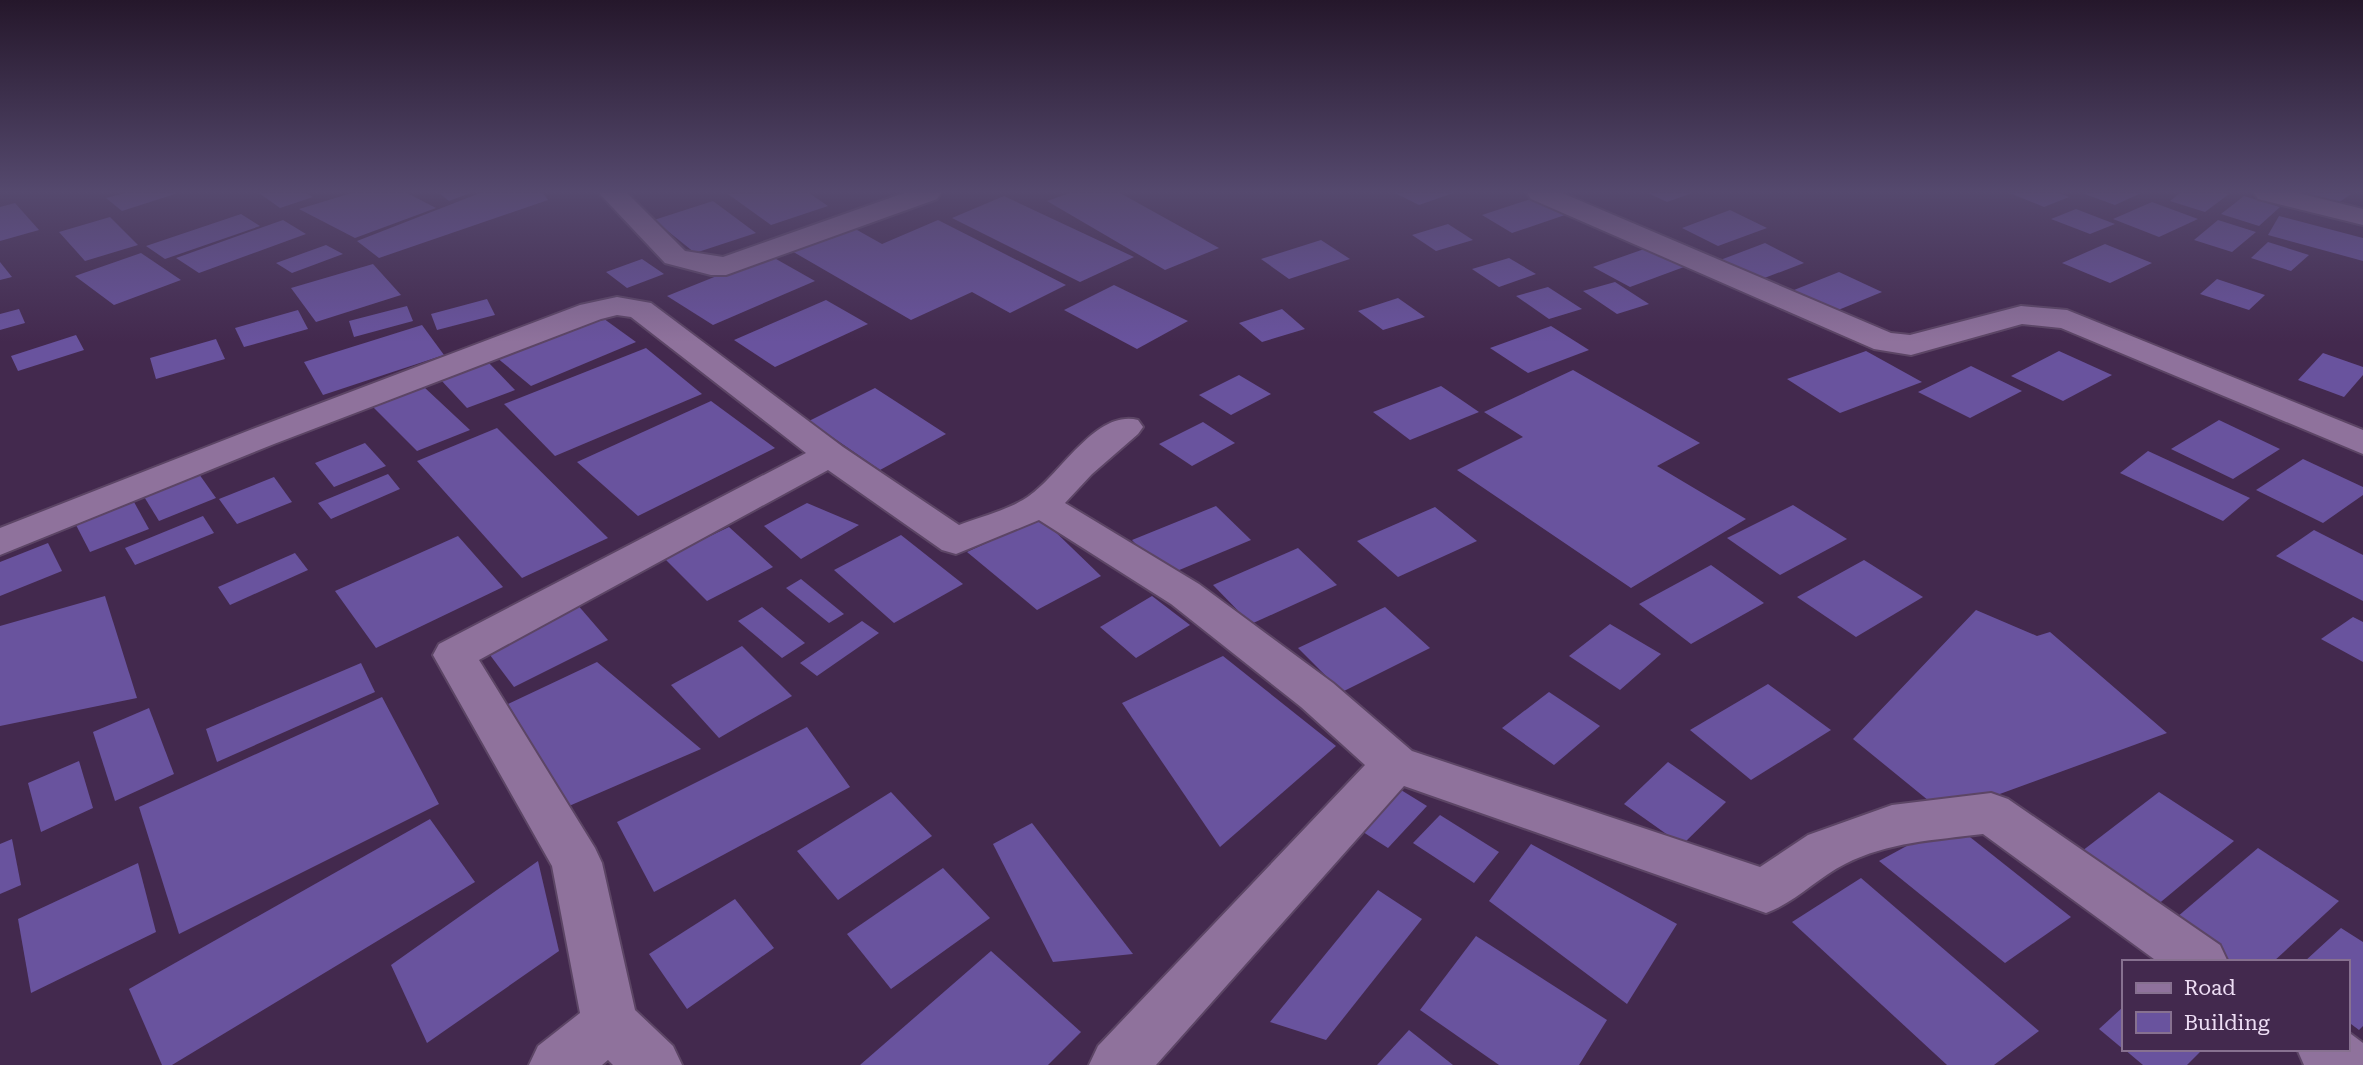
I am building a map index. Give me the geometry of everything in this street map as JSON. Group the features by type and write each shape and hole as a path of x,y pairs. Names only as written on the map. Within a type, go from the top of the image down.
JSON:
{"street":[{"path":"661,243 675,257 711,267 726,266 790,243"},
{"path":"1655,243 1885,342 1910,345 2021,315 2067,319 2363,443"},
{"path":"0,541 262,437 591,312 617,306 640,309 830,455 956,541 1042,505 1079,466 1126,427"},
{"path":"653,1065 610,1024 577,863 454,655 830,455"},
{"path":"1042,505 1185,594 1317,695 1395,764 1766,891 1826,850 1892,825 1991,813 2198,960"},
{"path":"1118,1065 1395,764"},
{"path":"558,1065 610,1024"},
{"path":"2328,1051 2347,1065"}],"building":[{"path":"69,243 136,243 138,245 85,261"},
{"path":"156,243 212,243 165,259 146,246"},
{"path":"219,243 282,243 199,273 176,258"},
{"path":"359,243 424,243 379,258"},
{"path":"682,243 726,243 695,253"},
{"path":"808,243 983,243 1066,285 1010,313 972,292 911,320 790,250"},
{"path":"1001,243 1104,243 1134,257 1080,282"},
{"path":"1118,243 1209,243 1219,248 1165,270"},
{"path":"1312,243 1325,243 1350,259 1289,279 1261,259"},
{"path":"1424,243 1464,243 1436,251"},
{"path":"1765,243 1804,263 1754,282 1715,262"},
{"path":"2203,243 2243,243 2232,252"},
{"path":"2267,243 2309,255 2291,271 2251,258"},
{"path":"2296,243 2363,243 2363,261"},
{"path":"2105,244 2152,263 2110,283 2062,263"},
{"path":"326,245 343,254 292,273 276,263"},
{"path":"1647,248 1684,267 1630,287 1593,267"},
{"path":"141,253 181,280 114,305 75,276"},
{"path":"769,255 815,281 713,325 667,296"},
{"path":"1509,258 1536,274 1499,287 1472,269"},
{"path":"642,259 664,274 627,288 606,272"},
{"path":"0,262 12,277 0,280"},
{"path":"373,264 401,295 316,322 291,288"},
{"path":"1839,272 1882,292 1831,313 1789,292"},
{"path":"2217,279 2265,295 2249,310 2200,294"},
{"path":"1615,282 1649,304 1617,314 1583,291"},
{"path":"1114,285 1188,321 1137,349 1064,310"},
{"path":"1548,287 1582,309 1549,319 1516,296"},
{"path":"1398,298 1425,317 1383,330 1358,311"},
{"path":"487,299 495,315 437,330 431,314"},
{"path":"826,300 868,324 775,367 734,340"},
{"path":"407,306 413,321 354,337 349,321"},
{"path":"19,309 25,323 0,330 0,314"},
{"path":"1282,309 1305,329 1262,342 1239,323"},
{"path":"298,310 308,329 244,347 235,328"},
{"path":"600,316 636,342 531,386 496,357"},
{"path":"422,325 444,355 323,395 304,362"},
{"path":"1551,326 1589,350 1528,373 1490,348"},
{"path":"76,335 84,350 18,371 11,356"},
{"path":"216,339 225,359 156,379 150,358"},
{"path":"646,348 702,394 555,456 504,404"},
{"path":"1866,351 1922,382 1840,413 1787,379"},
{"path":"2059,351 2112,375 2063,401 2011,376"},
{"path":"2323,353 2363,367 2363,375 2344,397 2298,380"},
{"path":"488,362 515,390 467,408 440,379"},
{"path":"1971,366 2022,391 1970,418 1918,392"},
{"path":"1573,370 1700,443 1657,466 1746,519 1631,588 1457,470 1523,437 1484,412"},
{"path":"1239,375 1271,394 1231,415 1199,395"},
{"path":"1441,386 1479,412 1410,440 1373,412"},
{"path":"424,387 470,430 417,451 373,407"},
{"path":"875,388 946,434 880,470 809,421"},
{"path":"711,401 775,448 638,516 577,462"},
{"path":"2219,420 2280,449 2233,479 2171,449"},
{"path":"1203,422 1235,443 1192,466 1159,444"},
{"path":"497,428 608,538 522,578 417,461"},
{"path":"365,443 386,466 334,487 315,463"},
{"path":"2148,451 2250,498 2223,521 2120,473"},
{"path":"2303,459 2363,487 2363,495 2323,523 2256,490"},
{"path":"199,474 216,498 159,521 143,495"},
{"path":"388,474 400,489 331,519 318,503"},
{"path":"274,477 292,502 237,524 219,499"},
{"path":"134,502 149,529 90,552 76,525"},
{"path":"807,503 859,525 801,559 764,526"},
{"path":"1793,505 1847,539 1780,575 1727,538"},
{"path":"1216,506 1251,540 1165,576 1132,540"},
{"path":"1435,507 1477,541 1398,577 1357,541"},
{"path":"203,516 214,533 135,565 125,548"},
{"path":"1041,518 1101,576 1037,610 967,552"},
{"path":"729,527 773,567 707,601 664,558"},
{"path":"2314,530 2363,555 2363,601 2276,556"},
{"path":"901,535 963,584 894,623 834,570"},
{"path":"458,536 503,587 376,648 335,591"},
{"path":"48,543 62,571 0,596 0,562"},
{"path":"1298,548 1337,585 1251,624 1213,585"},
{"path":"295,553 308,570 230,605 218,587"},
{"path":"1864,560 1923,597 1856,637 1797,597"},
{"path":"1711,565 1764,603 1691,644 1639,604"},
{"path":"801,579 844,614 829,623 786,588"},
{"path":"105,596 137,698 0,726 0,626"},
{"path":"1152,596 1190,625 1136,658 1100,627"},
{"path":"576,603 608,640 514,687 484,647"},
{"path":"762,607 805,643 782,658 738,621"},
{"path":"1385,607 1430,648 1342,692 1298,648"},
{"path":"1976,610 2037,636 2050,632 2167,733 1945,814 1853,739"},
{"path":"2353,617 2363,622 2363,662 2321,639"},
{"path":"862,621 879,633 817,676 800,663"},
{"path":"1610,624 1661,654 1620,690 1569,656"},
{"path":"742,646 792,696 719,738 671,685"},
{"path":"1223,656 1336,746 1220,847 1122,703"},
{"path":"597,662 701,749 569,806 508,704"},
{"path":"361,663 375,692 217,762 206,729"},
{"path":"1768,684 1831,730 1751,780 1690,730"},
{"path":"1549,692 1600,726 1554,765 1502,728"},
{"path":"382,697 439,804 179,934 139,807"},
{"path":"149,708 174,774 115,801 93,732"},
{"path":"807,727 850,787 654,892 617,822"},
{"path":"79,761 93,808 41,832 28,783"},
{"path":"1668,762 1726,802 1682,845 1624,804"},
{"path":"1388,782 1427,806 1388,848 1349,823"},
{"path":"891,792 932,836 838,900 797,851"},
{"path":"2159,792 2234,841 2144,916 2069,861"},
{"path":"1440,815 1499,852 1474,883 1413,843"},
{"path":"430,819 475,882 172,1065 162,1065 129,989"},
{"path":"1951,822 2071,917 2005,963 1879,861"},
{"path":"1032,823 1133,954 1053,962 993,844"},
{"path":"12,839 21,885 0,894 0,844"},
{"path":"1531,844 1677,924 1627,1004 1489,901"},
{"path":"2258,848 2339,901 2275,960 2220,960 2170,923"},
{"path":"538,861 559,951 427,1043 391,965"},
{"path":"138,863 156,932 31,993 18,919"},
{"path":"943,868 990,918 891,989 847,934"},
{"path":"1861,878 2039,1031 1994,1065 1947,1065 1792,922"},
{"path":"1378,890 1422,919 1326,1040 1270,1022"},
{"path":"735,899 774,948 687,1009 649,954"},
{"path":"2341,928 2363,942 2363,1026 2359,1030 2349,1022 2349,960 2306,960"},
{"path":"1476,936 1607,1020 1579,1065 1499,1065 1420,1010"},
{"path":"991,951 1081,1032 1048,1065 860,1065"},
{"path":"2122,1008 2122,1048 2099,1029"},
{"path":"1409,1030 1453,1065 1377,1065"},
{"path":"2126,1051 2201,1051 2187,1065 2143,1065"}]}
